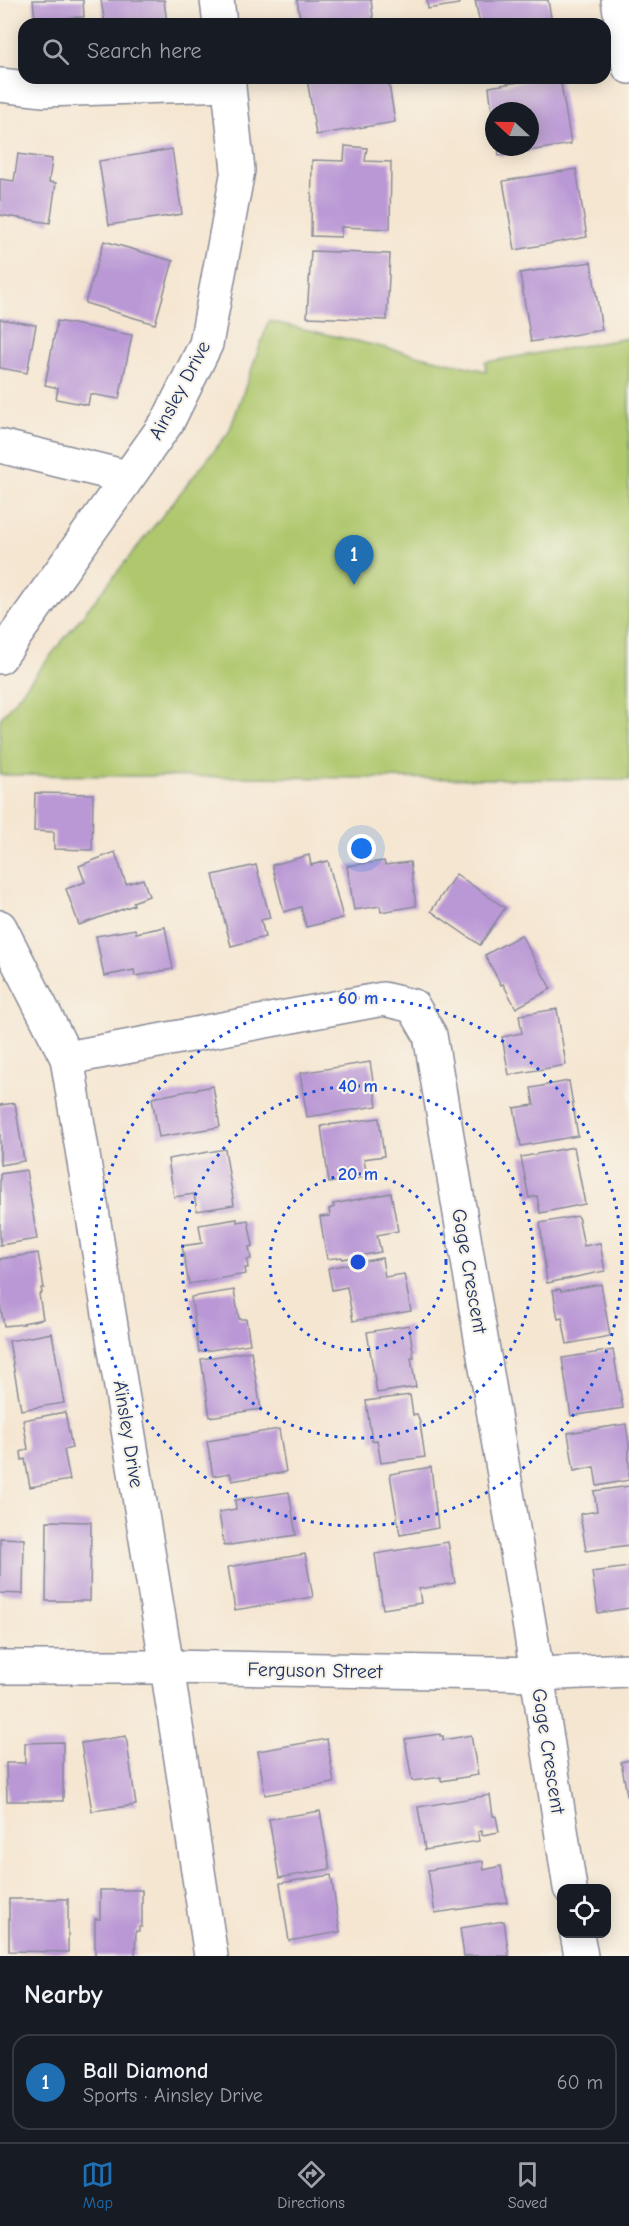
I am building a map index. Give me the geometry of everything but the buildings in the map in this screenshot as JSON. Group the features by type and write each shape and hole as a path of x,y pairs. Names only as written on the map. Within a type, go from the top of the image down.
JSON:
{"street":[{"path":"217,0 219,18"},
{"path":"618,0 629,67"},
{"path":"0,85 44,90 167,84"},
{"name":"Ainsley Drive","path":"0,657 168,421 206,344 238,170 228,84"},
{"path":"0,446 127,477"},
{"name":"Ainsley Drive","path":"0,927 67,1058 167,1667 211,1956"},
{"name":"Gage Crescent","path":"67,1058 383,999 413,1006 430,1035 537,1674 569,1884"},
{"name":"Ferguson Street","path":"0,1667 167,1667 537,1674 629,1670"},
{"path":"578,1938 581,1956"}],"green space":[{"path":"269,321 486,371 485,362 629,338 629,780 0,775 0,719 229,432"}],"place":[{"name":"Ball Diamond","path":"354,585"}]}
